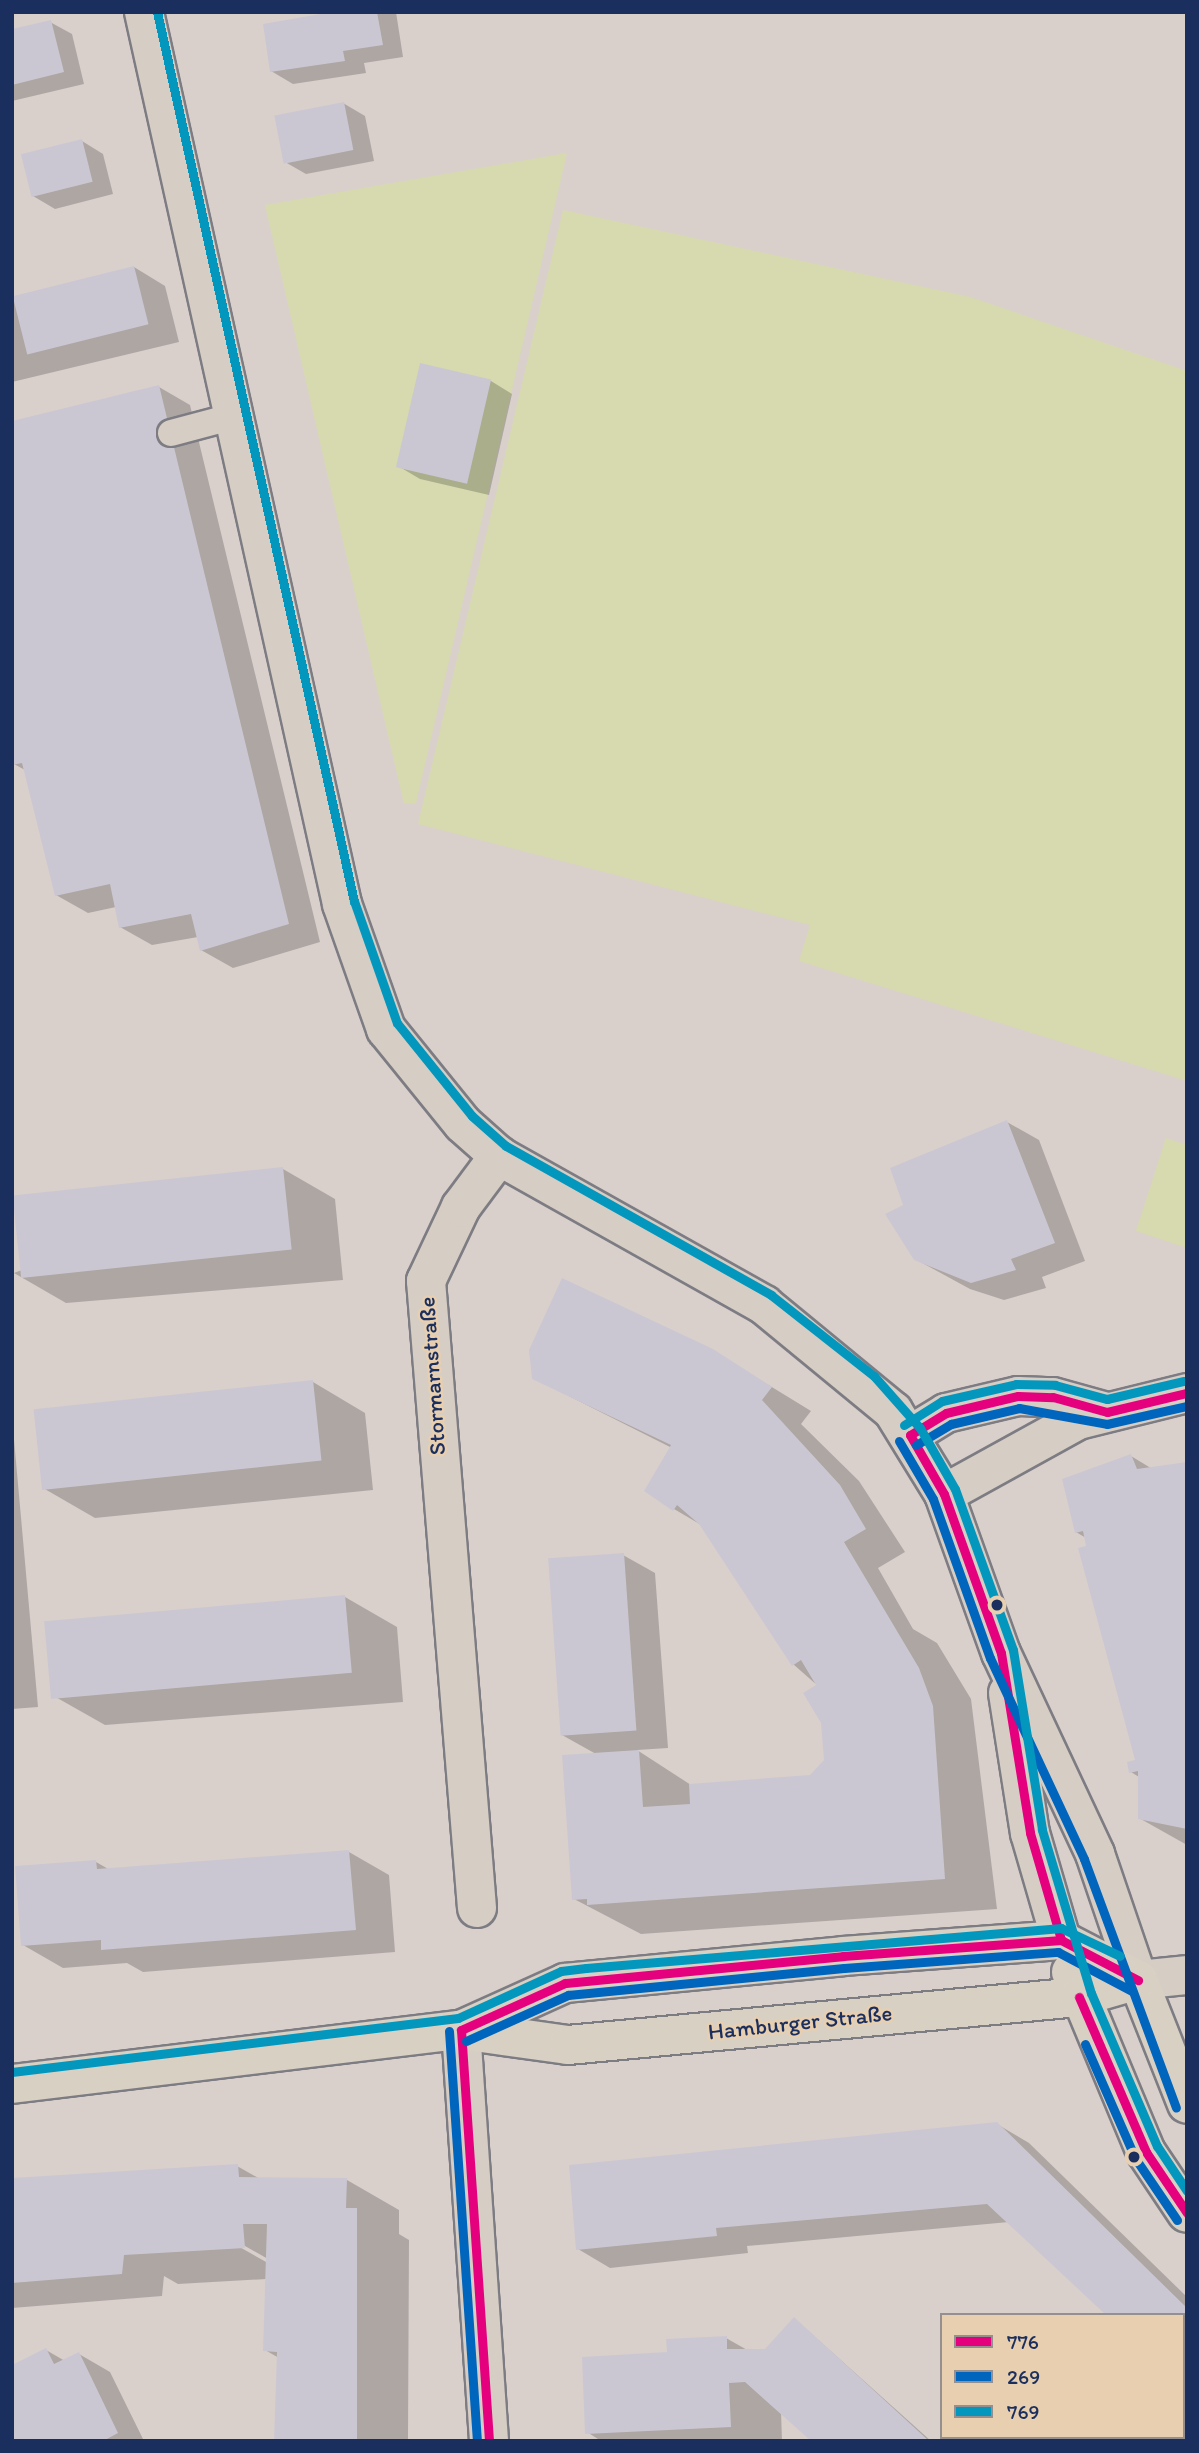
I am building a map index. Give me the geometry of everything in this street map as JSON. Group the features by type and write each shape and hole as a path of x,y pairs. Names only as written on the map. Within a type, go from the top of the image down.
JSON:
{"main road":[{"path":"1061,1940 1138,1980 1187,2104"},
{"path":"1061,1940 1079,1997 1146,2152 1187,2213"},
{"name":"Hamburger Straße","path":"461,2030 565,1983 1061,1940"},
{"name":"Hamburger Straße","path":"12,2084 461,2030 568,2045 1079,1997 1138,1980"}],"street":[{"path":"144,12 359,965 403,1053 499,1156 764,1306 866,1385 910,1435 944,1494 1001,1653 1069,1792 1138,1980"},
{"name":"Stormarnstraße","path":"477,1908 426,1281 461,1207 499,1156"},
{"path":"944,1494 1022,1446 1107,1412 1187,1393"},
{"path":"910,1435 946,1413 1018,1396 1053,1397 1107,1412"},
{"path":"1001,1653 1030,1833 1061,1940"},
{"name":"Hamburger Straße","path":"1138,1980 1187,1975"},
{"path":"461,2030 489,2441"}],"lane":[{"path":"171,433 235,416"}],"green space":[{"path":"567,153 416,803 404,804 265,205"},
{"path":"563,210 970,297 1187,371 1187,1081 799,961 810,925 418,824"},
{"path":"1166,1138 1187,1145 1187,1248 1136,1231"}],"building":[{"path":"332,12 377,12 383,45 343,51 345,61 270,72 263,24"},
{"path":"51,20 64,72 12,85 12,29"},
{"path":"344,102 353,150 284,164 274,116"},
{"path":"82,139 93,182 32,197 21,154"},
{"path":"134,266 149,324 27,354 13,296"},
{"path":"420,363 491,379 467,484 396,467"},
{"path":"159,385 289,924 200,951 191,914 119,928 110,884 55,896 22,763 12,765 12,421"},
{"path":"1007,1120 1055,1243 1011,1259 1016,1270 971,1283 914,1260 885,1214 903,1205 890,1168"},
{"path":"283,1167 292,1250 21,1278 12,1195"},
{"path":"562,1278 713,1349 772,1387 762,1400 840,1485 866,1529 844,1542 919,1668 933,1706 945,1879 587,1905 587,1899 572,1900 562,1755 639,1750 643,1807 690,1804 689,1784 810,1775 824,1760 821,1723 803,1693 816,1685 801,1660 792,1666 699,1524 677,1505 673,1511 644,1491 671,1445 532,1379 529,1350"},
{"path":"313,1380 321,1461 42,1490 34,1409"},
{"path":"1131,1454 1137,1469 1187,1462 1187,1829 1138,1819 1138,1771 1129,1773 1127,1762 1135,1760 1078,1548 1086,1546 1083,1531 1075,1533 1062,1479"},
{"path":"624,1553 636,1731 561,1736 548,1558"},
{"path":"345,1595 352,1673 51,1699 44,1621"},
{"path":"349,1850 356,1930 101,1950 101,1940 21,1946 15,1866 96,1860 97,1869"},
{"path":"997,2122 1187,2308 1187,2403 1185,2313 1104,2313 987,2204 716,2228 717,2236 576,2250 569,2165"},
{"path":"238,2164 239,2177 347,2178 346,2208 357,2208 357,2441 274,2441 277,2352 263,2351 267,2224 243,2224 245,2248 124,2255 122,2274 12,2283 12,2178"},
{"path":"794,2317 929,2441 811,2441 745,2382 729,2383 731,2427 585,2434 582,2357 667,2352 666,2339 727,2336 727,2349 765,2349"},
{"path":"46,2348 54,2364 79,2352 118,2433 103,2441 12,2441 12,2365"}],"transit line":[{"name":"769","path":"157,12 354,901 397,1023 472,1116 506,1146 771,1295 874,1376 920,1428 955,1489 1013,1650 1042,1830 1091,1993 1157,2146 1187,2191"},
{"name":"769","path":"904,1425 942,1401 1016,1384 1055,1385 1107,1399 1184,1381"},
{"name":"776","path":"910,1435 946,1413 1018,1396 1053,1397 1107,1412 1187,1393"},
{"name":"269","path":"916,1445 951,1424 1019,1408 1107,1424 1187,1406"},
{"name":"776","path":"910,1435 944,1494 1001,1653 1030,1833 1061,1940"},
{"name":"269","path":"899,1441 933,1499 990,1658 1084,1859 1176,2108"},
{"name":"769","path":"12,2072 458,2018 561,1971 586,1968 1061,1928 1120,1956"},
{"name":"776","path":"461,2030 565,1983 843,1956 1061,1940 1138,1980"},
{"name":"269","path":"466,2041 568,1995 844,1968 1058,1952 1132,1991"},
{"name":"776","path":"1079,1997 1146,2152 1187,2213"},
{"name":"776","path":"461,2030 489,2441"},
{"name":"269","path":"449,2031 477,2441"},
{"name":"269","path":"1085,2044 1135,2158 1177,2220"}]}
